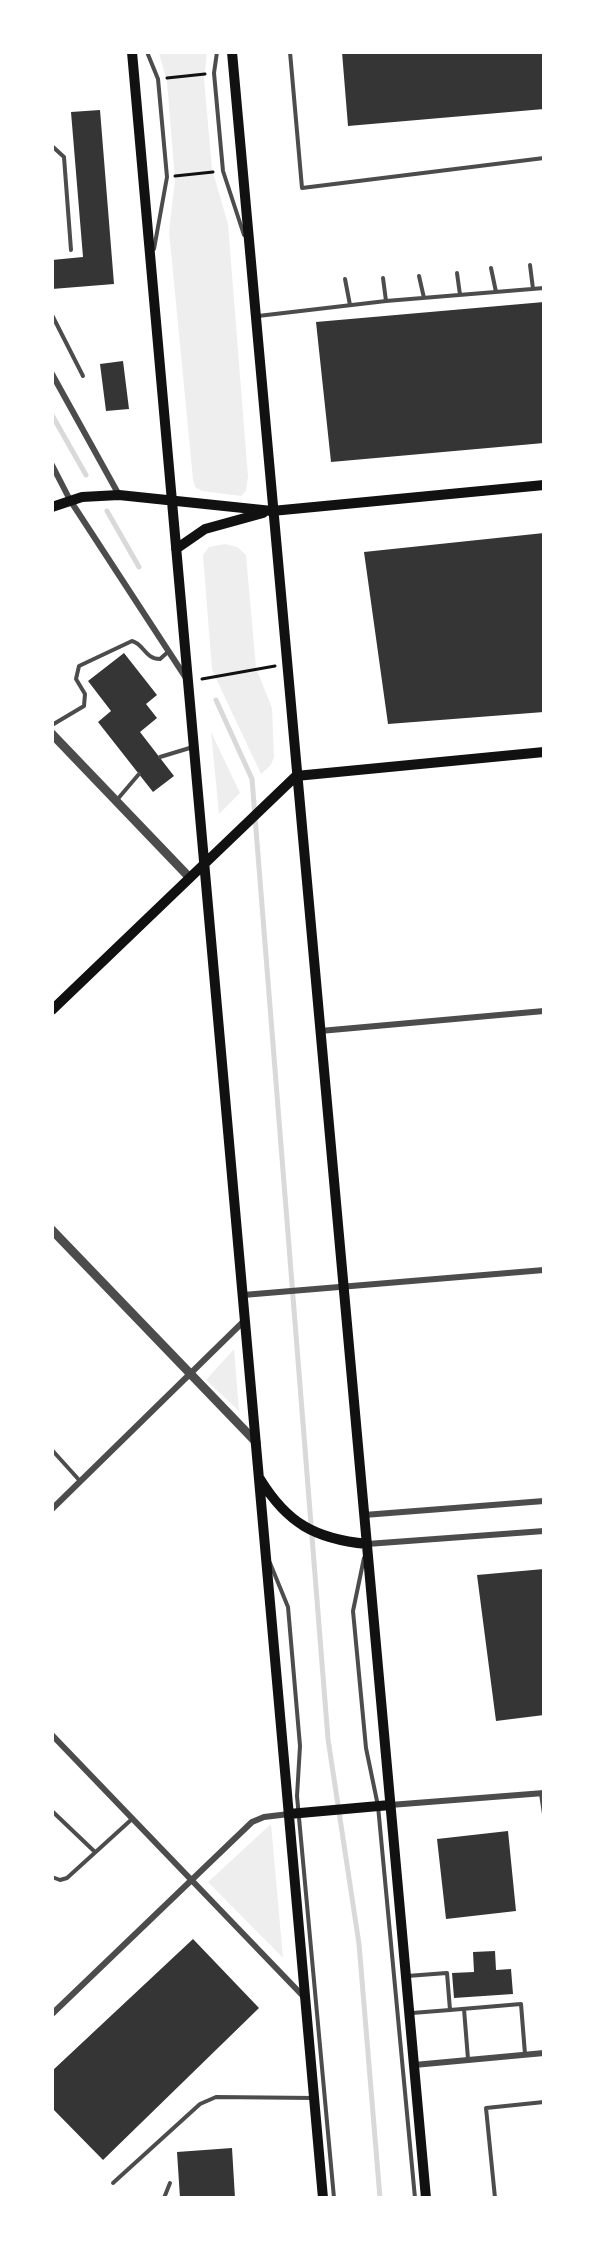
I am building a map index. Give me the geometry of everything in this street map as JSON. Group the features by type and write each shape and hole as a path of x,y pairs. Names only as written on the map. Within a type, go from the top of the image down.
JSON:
{"main road":[{"path":"132,52 259,1477 298,1813 306,1999 323,2198"},
{"path":"232,52 426,2198"},
{"path":"176,549 205,529 272,511 543,485"},
{"path":"52,507 70,500 120,495 272,511"},
{"path":"52,1010 296,776 543,753"},
{"path":"259,1477 273,1499 295,1522 323,1537 367,1544"},
{"path":"298,1813 390,1805"}],"street":[{"path":"52,374 120,495"},
{"path":"52,465 70,500 188,681"},
{"path":"52,734 190,878"},
{"path":"320,1031 543,1011"},
{"path":"52,1230 256,1442"},
{"path":"243,1295 543,1270"},
{"path":"52,1509 245,1320"},
{"path":"364,1515 543,1501"},
{"path":"367,1544 543,1531"},
{"path":"52,1735 306,1999"},
{"path":"390,1805 542,1793"},
{"path":"52,2014 257,1818 298,1813"},
{"path":"414,2066 543,2053"}],"lane":[{"path":"147,52 158,79 167,177 151,265"},
{"path":"217,52 214,73 223,171 249,250"},
{"path":"290,52 302,188 543,158"},
{"path":"52,146 64,157 71,250"},
{"path":"530,265 533,289"},
{"path":"491,268 496,292"},
{"path":"457,273 460,295"},
{"path":"419,276 424,298"},
{"path":"383,278 386,301"},
{"path":"345,279 350,305"},
{"path":"255,316 386,301 543,288"},
{"path":"52,315 83,376"},
{"path":"52,725 84,706 85,694 76,680 79,666 132,641 138,642 148,656 154,659 160,659 169,651"},
{"path":"160,757 194,747"},
{"path":"116,801 139,774"},
{"path":"52,1450 81,1482"},
{"path":"367,1544 353,1611 415,2198"},
{"path":"266,1551 288,1607 300,1746 298,1813 333,2198"},
{"path":"542,1793 543,1814"},
{"path":"52,1811 95,1852"},
{"path":"52,1877 60,1880 67,1878 132,1818"},
{"path":"406,1976 447,1973 450,2010"},
{"path":"410,2013 521,2004 525,2055"},
{"path":"464,2009 469,2060"},
{"path":"113,2183 200,2104 216,2097 314,2097"},
{"path":"495,2198 486,2108 543,2102"},
{"path":"164,2198 170,2183"}],"path":[{"path":"158,79 214,73"},
{"path":"167,177 223,171"},
{"path":"188,681 286,664"}],"shaded area":[{"path":"159,53 207,53 204,79 212,169 228,224 248,477 246,491 241,496 202,491 195,487 193,479 169,231 175,180 167,82"},
{"path":"225,544 237,547 246,555 256,668 272,708 274,757 271,765 261,774 212,670 203,555 209,547"},
{"path":"211,732 240,793 219,814"},
{"path":"234,1349 239,1411 206,1380"},
{"path":"271,1824 283,1958 208,1882"}],"building":[{"path":"342,52 544,52 544,109 348,126"},
{"path":"100,110 114,284 52,289 52,260 83,257 71,112"},
{"path":"544,302 544,443 331,462 316,322"},
{"path":"123,361 129,409 106,411 100,364"},
{"path":"544,533 544,712 388,724 364,552"},
{"path":"124,653 157,695 146,704 157,718 140,732 174,776 153,792 98,722 111,711 88,681"},
{"path":"544,1569 544,1715 496,1721 477,1575"},
{"path":"508,1831 516,1911 446,1919 437,1839"},
{"path":"193,1939 259,2008 103,2160 52,2108 52,2071"},
{"path":"495,1951 496,1970 511,1969 513,1994 454,1998 452,1973 474,1972 473,1952"},
{"path":"232,2148 235,2198 180,2198 177,2152"}],"waterway":[{"path":"52,415 86,475"},
{"path":"107,511 139,567"},
{"path":"216,700 252,779 328,1739 359,1944 380,2198"}]}
